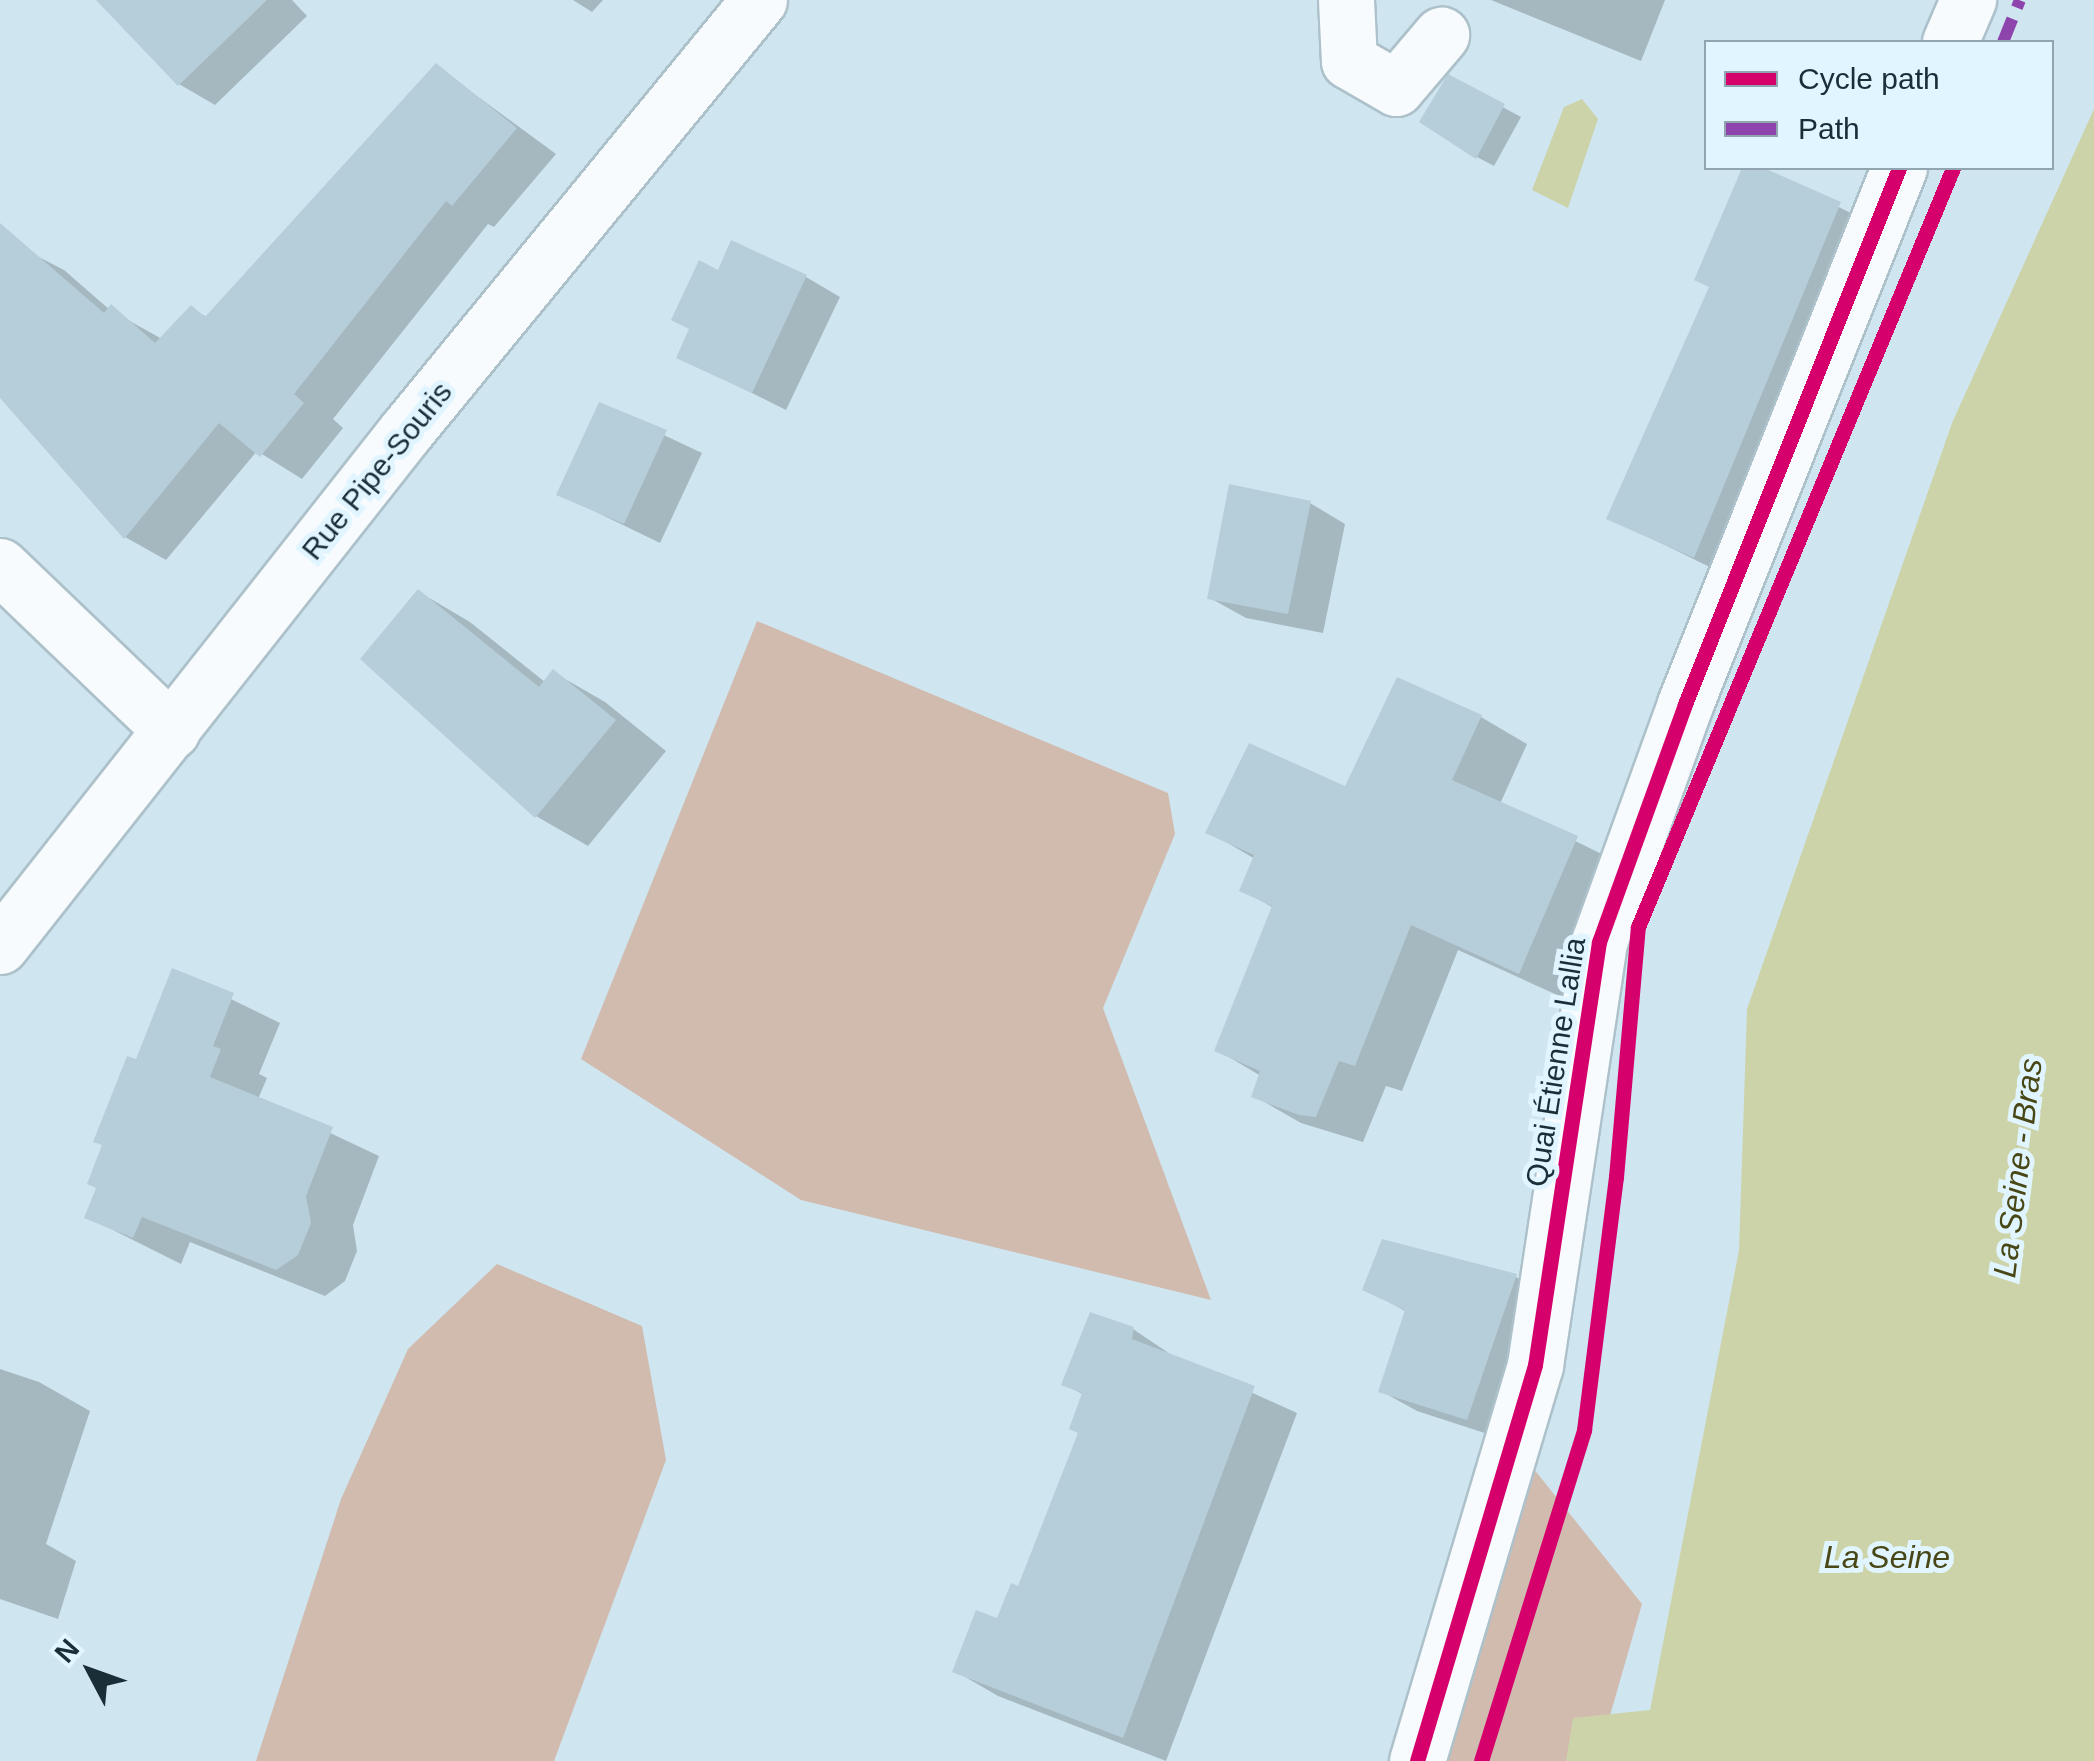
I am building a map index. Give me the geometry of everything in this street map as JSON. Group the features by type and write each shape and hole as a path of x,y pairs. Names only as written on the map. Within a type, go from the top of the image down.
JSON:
{"street":[{"name":"Rue Pipe-Souris","path":"0,946 759,0"},
{"path":"1346,0 1350,60 1396,88 1441,35"},
{"path":"1951,40 1968,0"},
{"name":"Quai Étienne Lallia","path":"1417,1761 1535,1364 1599,942 1685,704 1899,170"},
{"path":"0,566 172,731"}],"shaded area":[{"path":"757,621 1168,793 1175,834 1103,1008 1211,1300 801,1200 581,1059"},
{"path":"497,1264 642,1326 666,1460 554,1761 256,1761 341,1499 408,1349"},
{"path":"1529,1463 1642,1604 1597,1761 1438,1761"}],"water":[{"path":"1582,99 1598,119 1568,208 1532,190 1564,107"},
{"name":"La Seine","path":"2094,109 2094,1761 1566,1761 1573,1718 1650,1710 1739,1250 1747,1009 1952,423"}],"building":[{"path":"96,0 267,0 178,86"},
{"path":"436,63 517,128 452,206 446,201 294,394 304,403 260,457 219,423 124,539 0,398 0,223 104,313 111,304 155,343 191,305 205,317"},
{"path":"1448,74 1505,104 1476,159 1419,122"},
{"path":"1741,170 1769,170 1841,202 1694,558 1606,519 1709,287 1694,280"},
{"path":"731,240 807,275 752,393 676,358 689,329 671,320 699,260 718,270"},
{"path":"599,402 667,430 624,524 556,495"},
{"path":"1229,484 1311,501 1288,614 1207,599"},
{"path":"418,589 539,687 553,669 616,720 535,818 360,659"},
{"path":"1397,677 1482,715 1452,780 1578,836 1519,974 1411,925 1355,1066 1339,1061 1316,1117 1299,1115 1251,1097 1260,1071 1214,1051 1272,906 1239,891 1254,855 1205,833 1249,743 1345,786"},
{"path":"172,968 234,993 213,1046 221,1049 210,1077 333,1127 306,1196 311,1223 298,1255 276,1270 142,1217 133,1238 84,1218 96,1188 87,1184 102,1145 93,1142 127,1056 136,1059"},
{"path":"1382,1239 1517,1274 1467,1420 1378,1392 1405,1310 1362,1290"},
{"path":"1090,1312 1134,1327 1132,1339 1255,1386 1123,1738 952,1672 976,1610 997,1618 1011,1583 1018,1586 1078,1433 1069,1429 1082,1393 1061,1385"}],"marked path":[{"path":"2004,40 2020,0"}],"cycle path":[{"path":"1417,1761 1535,1365 1599,942 1685,704 1898,170"},
{"path":"1481,1761 1584,1430 1616,1177 1638,927 1952,170"}],"water label":[{"name":"La Seine - Bras","path":"2018,1168"}]}
